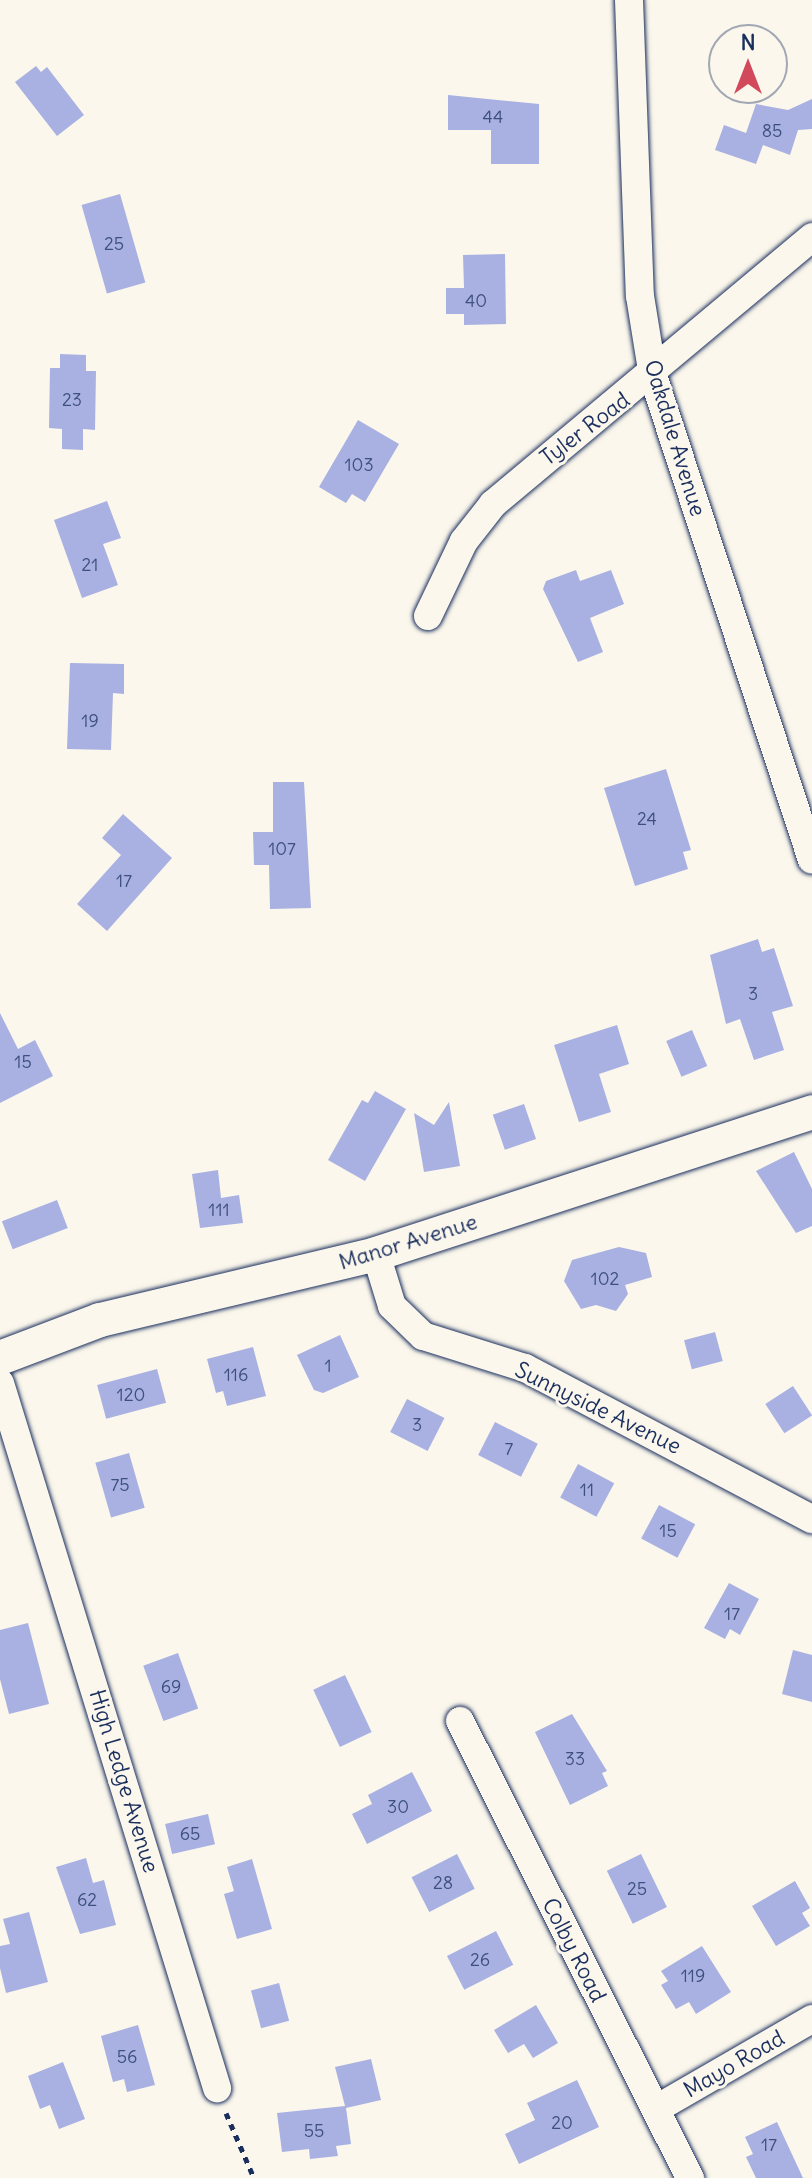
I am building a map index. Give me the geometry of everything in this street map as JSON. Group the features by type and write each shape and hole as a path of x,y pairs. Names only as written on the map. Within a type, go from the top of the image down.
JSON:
{"street":[{"name":"Oakdale Avenue","path":"629,0 640,296 653,376 812,860"},
{"name":"Tyler Road","path":"428,616 464,541 493,504 653,376 812,237"},
{"name":"Manor Avenue","path":"0,1358 100,1320 376,1254 812,1112"},
{"name":"Sunnyside Avenue","path":"376,1254 392,1306 423,1336 525,1368 812,1519"},
{"name":"High Ledge Avenue","path":"0,1383 217,2088"},
{"name":"Colby Road","path":"460,1721 690,2178"},
{"name":"Mayo Road","path":"656,2109 812,2019"}],"path":[{"path":"217,2088 254,2178"}],"building":[{"path":"36,66 41,72 47,67 84,115 57,136 15,82"},
{"path":"448,95 539,104 539,164 491,164 491,130 448,130"},
{"path":"812,99 812,129 798,130 790,155 763,145 756,164 715,150 724,125 746,133 756,104 788,110"},
{"path":"120,194 145,282 107,293 82,205"},
{"path":"505,254 506,324 464,325 464,314 446,314 446,288 464,288 463,255"},
{"path":"60,354 86,355 86,371 96,371 95,430 83,429 83,450 62,449 62,429 49,428 50,368 60,368"},
{"path":"358,420 399,444 365,502 352,494 346,503 319,487"},
{"path":"107,501 121,538 103,544 118,585 82,598 54,520"},
{"path":"576,570 580,581 611,570 624,604 590,618 603,652 578,662 543,589 546,581"},
{"path":"70,663 124,664 124,694 113,693 111,750 67,749"},
{"path":"666,769 691,850 683,852 688,869 635,886 604,788"},
{"path":"273,782 304,782 311,908 270,909 269,865 254,865 253,832 273,832"},
{"path":"123,814 172,858 107,931 77,904 121,855 102,838"},
{"path":"758,939 762,952 774,948 793,1006 772,1012 784,1050 754,1060 740,1019 726,1024 710,955"},
{"path":"0,1013 18,1049 35,1040 53,1076 0,1103"},
{"path":"617,1025 629,1064 599,1074 611,1112 579,1122 554,1045"},
{"path":"692,1030 707,1066 681,1077 666,1041"},
{"path":"375,1091 406,1109 365,1181 328,1160 362,1100 368,1103"},
{"path":"449,1102 460,1166 424,1172 414,1113 434,1125"},
{"path":"524,1104 536,1139 505,1150 493,1115"},
{"path":"794,1152 812,1189 812,1226 796,1233 756,1171"},
{"path":"218,1170 221,1198 239,1195 243,1223 200,1228 192,1174"},
{"path":"57,1200 68,1228 13,1249 2,1221"},
{"path":"619,1247 646,1253 652,1277 625,1285 628,1294 616,1311 596,1305 581,1309 564,1281 572,1260"},
{"path":"715,1332 723,1361 692,1369 684,1340"},
{"path":"340,1335 359,1377 323,1393 314,1390 297,1355"},
{"path":"253,1347 266,1396 227,1406 223,1391 216,1393 207,1359"},
{"path":"157,1369 166,1403 106,1419 97,1385"},
{"path":"793,1386 812,1415 784,1433 765,1404"},
{"path":"407,1399 444,1418 428,1451 390,1432"},
{"path":"495,1422 538,1444 521,1477 478,1455"},
{"path":"129,1453 145,1508 111,1517 95,1463"},
{"path":"578,1464 614,1483 596,1517 560,1498"},
{"path":"659,1505 695,1524 677,1558 641,1539"},
{"path":"729,1583 759,1599 740,1635 730,1629 725,1639 704,1628"},
{"path":"28,1623 49,1704 9,1714 0,1679 0,1630"},
{"path":"793,1650 812,1655 812,1702 782,1694"},
{"path":"178,1653 198,1708 163,1721 143,1666"},
{"path":"345,1675 372,1732 340,1747 313,1690"},
{"path":"572,1714 607,1771 602,1773 608,1786 570,1805 535,1732"},
{"path":"412,1772 432,1811 367,1844 352,1814 372,1804 368,1795"},
{"path":"208,1814 215,1844 172,1854 165,1824"},
{"path":"457,1854 475,1889 429,1912 412,1877"},
{"path":"641,1854 667,1907 633,1924 607,1871"},
{"path":"86,1858 93,1883 104,1880 116,1925 80,1934 56,1867"},
{"path":"252,1859 272,1929 237,1939 224,1894 234,1891 227,1867"},
{"path":"795,1881 810,1908 802,1913 810,1926 776,1946 752,1906"},
{"path":"29,1912 48,1982 6,1993 0,1968 0,1946 10,1944 3,1919"},
{"path":"496,1931 513,1965 464,1990 447,1956"},
{"path":"702,1946 731,1992 696,2014 689,2002 676,2009 661,1985 668,1981 661,1971"},
{"path":"279,1983 289,2021 261,2028 251,1991"},
{"path":"536,2005 558,2043 533,2058 524,2044 508,2053 494,2030"},
{"path":"138,2025 155,2085 127,2092 124,2079 113,2082 101,2036"},
{"path":"371,2059 381,2100 346,2108 351,2144 336,2146 338,2156 310,2159 309,2149 282,2152 277,2113 345,2106 335,2067"},
{"path":"63,2062 85,2119 59,2129 50,2105 40,2109 28,2076"},
{"path":"577,2080 599,2127 519,2164 505,2134 535,2120 527,2103"},
{"path":"777,2122 803,2178 756,2178 746,2157 753,2154 745,2137"}]}
